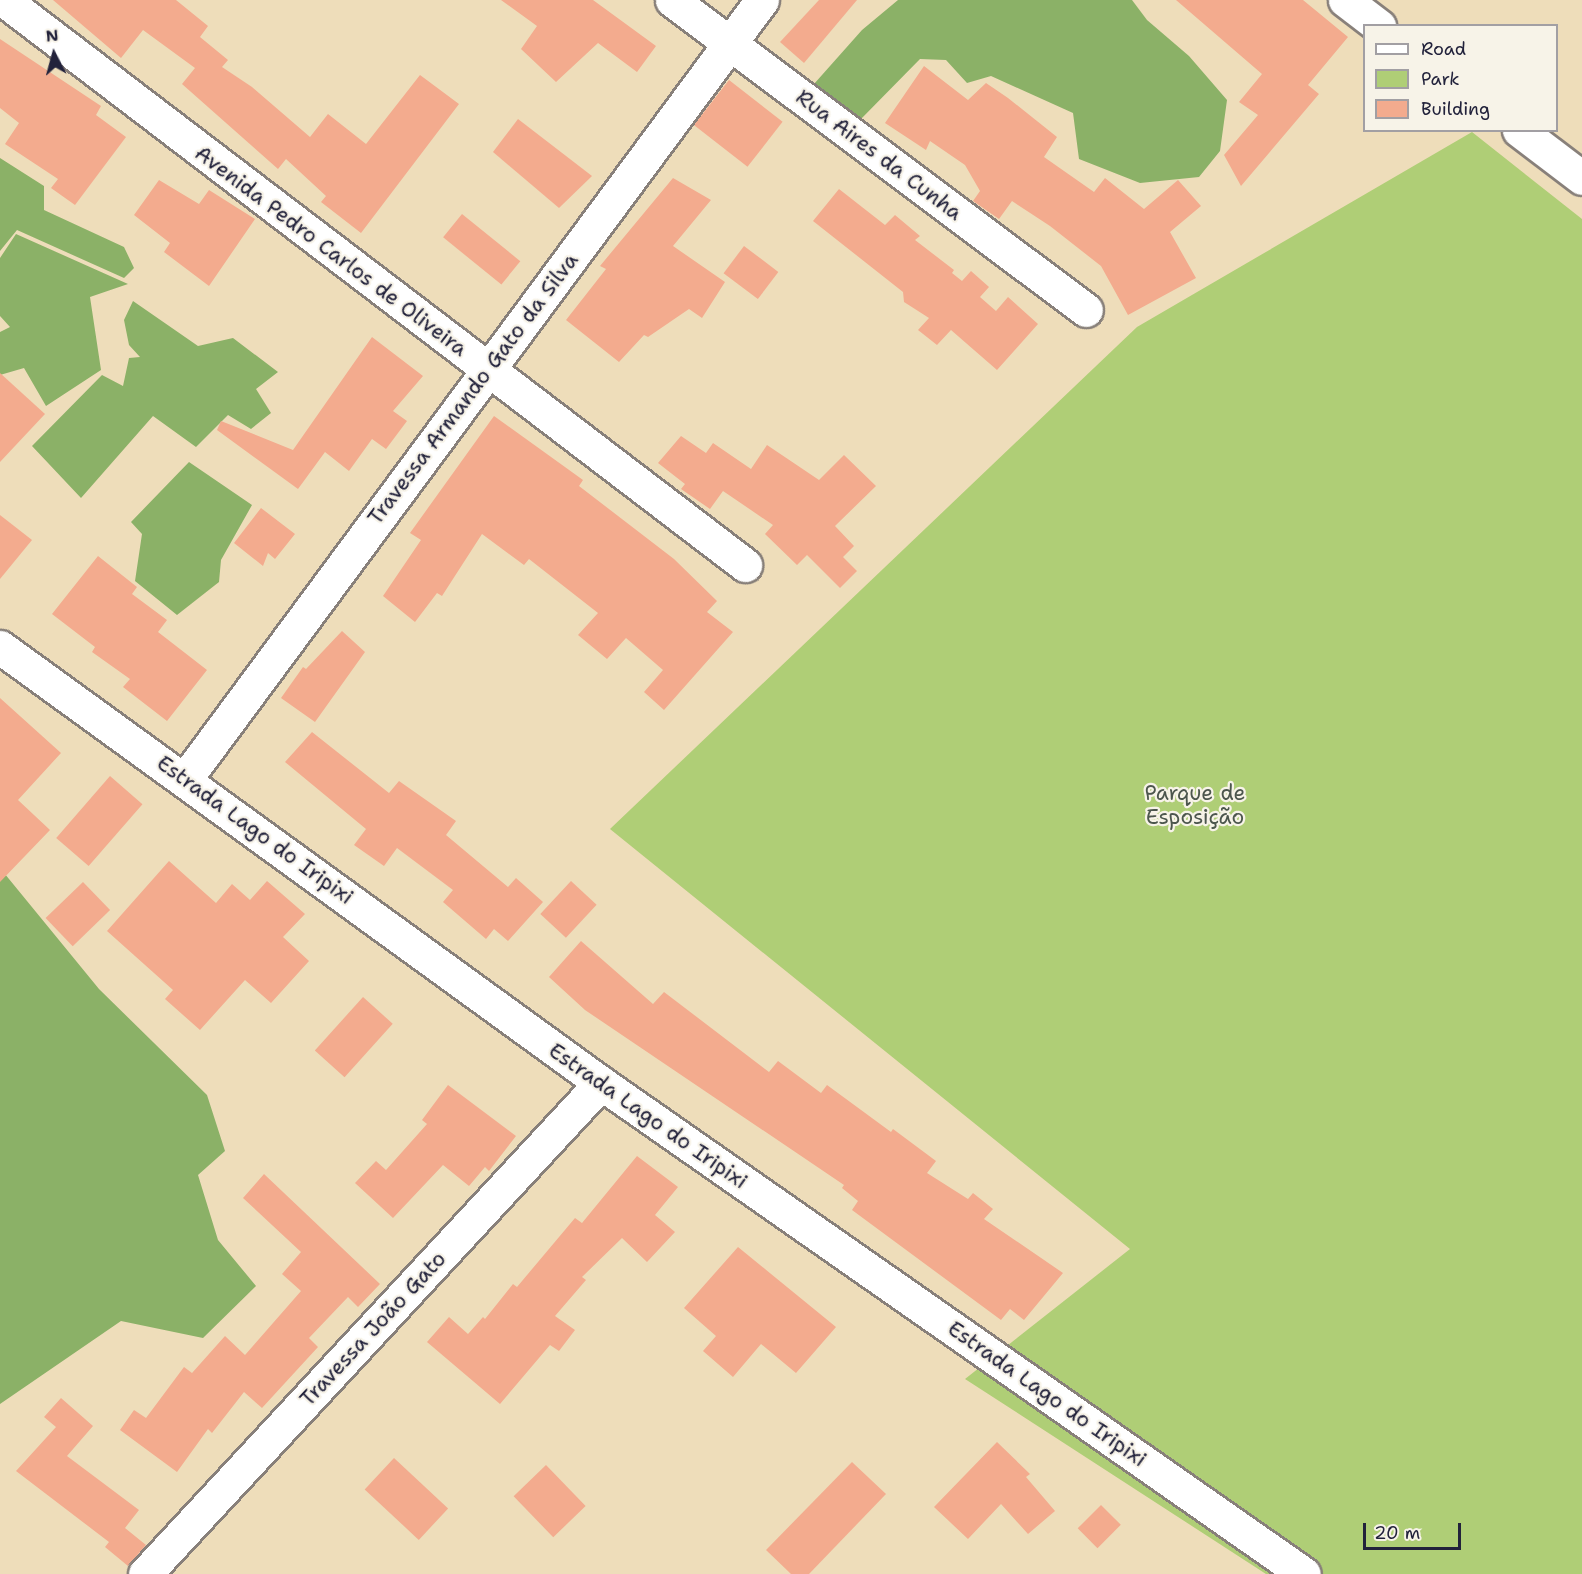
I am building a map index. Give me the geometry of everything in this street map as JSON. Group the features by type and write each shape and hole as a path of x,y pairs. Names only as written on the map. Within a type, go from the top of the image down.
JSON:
{"street":[{"name":"Avenida Pedro Carlos de Oliveira","path":"4,0 745,566"},
{"name":"Rua Aires da Cunha","path":"672,0 1086,310"},
{"name":"Travessa Armando Gato da Silva","path":"186,778 762,0"},
{"path":"1345,0 1376,24"},
{"path":"1522,132 1582,177"},
{"name":"Estrada Lago do Iripixi","path":"0,647 186,778 601,1083 1290,1570"},
{"name":"Travessa João Gato","path":"145,1574 601,1083"}],"green space":[{"path":"898,0 1132,0 1147,20 1189,56 1227,100 1220,151 1199,177 1140,183 1079,159 1073,113 991,76 967,83 946,60 920,59 860,120 814,84 862,30"},
{"name":"Parque de Esposição","path":"1472,132 1582,219 1582,1574 1266,1574 965,1379 1130,1249 610,829 1137,327"},
{"path":"0,158 44,186 44,210 124,247 134,268 124,278 17,230 0,251"},
{"path":"16,234 128,284 90,297 101,370 46,406 24,368 0,375 0,332 10,327 0,316 0,258"},
{"path":"133,301 198,346 233,338 278,372 256,389 271,413 251,429 228,415 196,447 153,416 81,498 32,446 102,375 123,386 129,358 140,357 129,345 124,320"},
{"path":"189,462 252,505 221,560 219,582 177,615 135,581 142,534 131,522"},
{"path":"0,868 99,989 207,1095 225,1151 198,1175 218,1240 256,1286 203,1338 121,1321 0,1404"}],"building":[{"path":"53,0 176,0 208,26 200,37 228,60 222,67 252,87 310,137 328,114 366,144 420,75 459,104 361,233 321,202 326,196 286,159 278,169 182,84 195,68 143,30 121,58"},
{"path":"501,0 593,0 656,46 637,72 598,43 556,82 521,49 537,26"},
{"path":"819,0 857,0 804,63 780,42"},
{"path":"1176,0 1303,0 1348,37 1308,85 1319,94 1241,186 1224,155 1258,115 1239,102 1262,74"},
{"path":"0,39 101,106 96,115 126,137 75,205 51,188 58,179 5,144 19,123 0,108"},
{"path":"924,66 968,100 986,83 1008,98 1057,137 1044,157 1094,192 1105,178 1144,209 1178,180 1201,206 1170,232 1196,278 1128,315 1101,266 1050,226 1012,201 999,219 973,201 980,191 965,165 930,141 926,150 885,123"},
{"path":"729,80 783,122 747,167 694,125"},
{"path":"518,119 592,176 559,208 493,152"},
{"path":"673,178 711,200 673,246 725,282 702,318 689,309 648,337 644,335 619,362 566,320 606,269 600,266"},
{"path":"159,180 199,204 209,190 255,219 209,286 164,252 170,243 134,215"},
{"path":"839,189 885,225 895,215 920,236 915,240 954,270 952,273 962,281 971,271 989,287 980,297 996,311 1008,297 1038,324 997,370 951,330 937,345 918,330 929,318 904,302 903,292 813,221"},
{"path":"462,214 520,261 501,285 443,237"},
{"path":"744,246 778,272 758,299 724,273"},
{"path":"372,337 423,376 393,411 407,421 386,449 372,439 349,471 325,452 298,489 217,430 221,421 293,450"},
{"path":"0,373 45,414 0,462"},
{"path":"494,416 583,480 579,486 674,559 717,601 707,612 733,632 664,710 644,692 663,670 626,638 607,659 578,635 598,613 529,559 524,565 482,534 442,596 437,593 415,622 383,596 421,540 410,533"},
{"path":"681,436 706,453 713,443 751,469 767,445 819,480 844,455 876,486 835,526 854,546 843,557 857,571 840,588 807,555 797,565 765,534 773,525 723,491 710,509 681,489 685,484 658,463"},
{"path":"261,508 295,534 275,559 268,553 263,566 234,543"},
{"path":"0,515 32,540 0,579"},
{"path":"98,556 137,587 132,594 167,620 158,632 207,670 167,721 123,687 130,679 92,652 95,647 52,614"},
{"path":"342,631 365,652 315,722 281,698 303,667 306,669"},
{"path":"0,698 61,753 18,800 50,830 0,882"},
{"path":"312,732 389,793 399,781 456,821 446,835 508,887 516,878 543,902 508,941 494,929 486,939 443,902 453,890 397,848 384,866 354,845 366,829 285,762"},
{"path":"110,776 142,804 89,866 56,838"},
{"path":"169,861 216,903 232,884 250,900 267,881 305,914 283,937 309,961 271,1003 245,980 200,1030 165,999 173,990 107,931"},
{"path":"571,881 597,905 566,938 540,914"},
{"path":"83,882 110,910 73,946 46,918"},
{"path":"581,941 653,1004 664,992 769,1072 778,1061 821,1093 827,1085 891,1132 893,1129 936,1161 927,1173 968,1199 973,1193 993,1209 984,1219 1063,1273 1024,1320 1010,1309 1001,1320 852,1210 858,1201 842,1188 844,1185 585,1010 549,977"},
{"path":"363,997 393,1024 345,1077 315,1051"},
{"path":"448,1085 516,1136 489,1171 485,1167 469,1186 443,1165 393,1218 355,1183 376,1161 386,1170 427,1124 422,1120"},
{"path":"637,1156 678,1187 655,1215 675,1232 647,1262 622,1238 582,1277 586,1280 555,1316 575,1330 559,1351 550,1345 500,1404 427,1342 449,1317 468,1334 483,1317 485,1319 513,1284 517,1287 575,1218 582,1223"},
{"path":"264,1174 380,1284 358,1307 348,1297 309,1338 318,1347 262,1408 244,1392 212,1433 208,1429 177,1472 120,1430 134,1410 146,1418 184,1367 192,1373 225,1336 245,1355 301,1291 282,1274 301,1252 243,1198"},
{"path":"738,1247 836,1327 796,1373 761,1344 733,1377 703,1351 716,1336 684,1308"},
{"path":"61,1398 93,1426 67,1456 139,1510 125,1528 146,1545 128,1566 105,1547 109,1542 16,1471 56,1427 44,1417"},
{"path":"997,1442 1030,1474 1026,1477 1055,1511 1028,1534 1001,1504 968,1539 934,1507"},
{"path":"394,1458 448,1508 419,1540 365,1489"},
{"path":"852,1462 886,1494 809,1574 791,1574 766,1550"},
{"path":"546,1465 586,1506 553,1537 514,1496"},
{"path":"1101,1505 1121,1525 1097,1548 1078,1528"}]}
